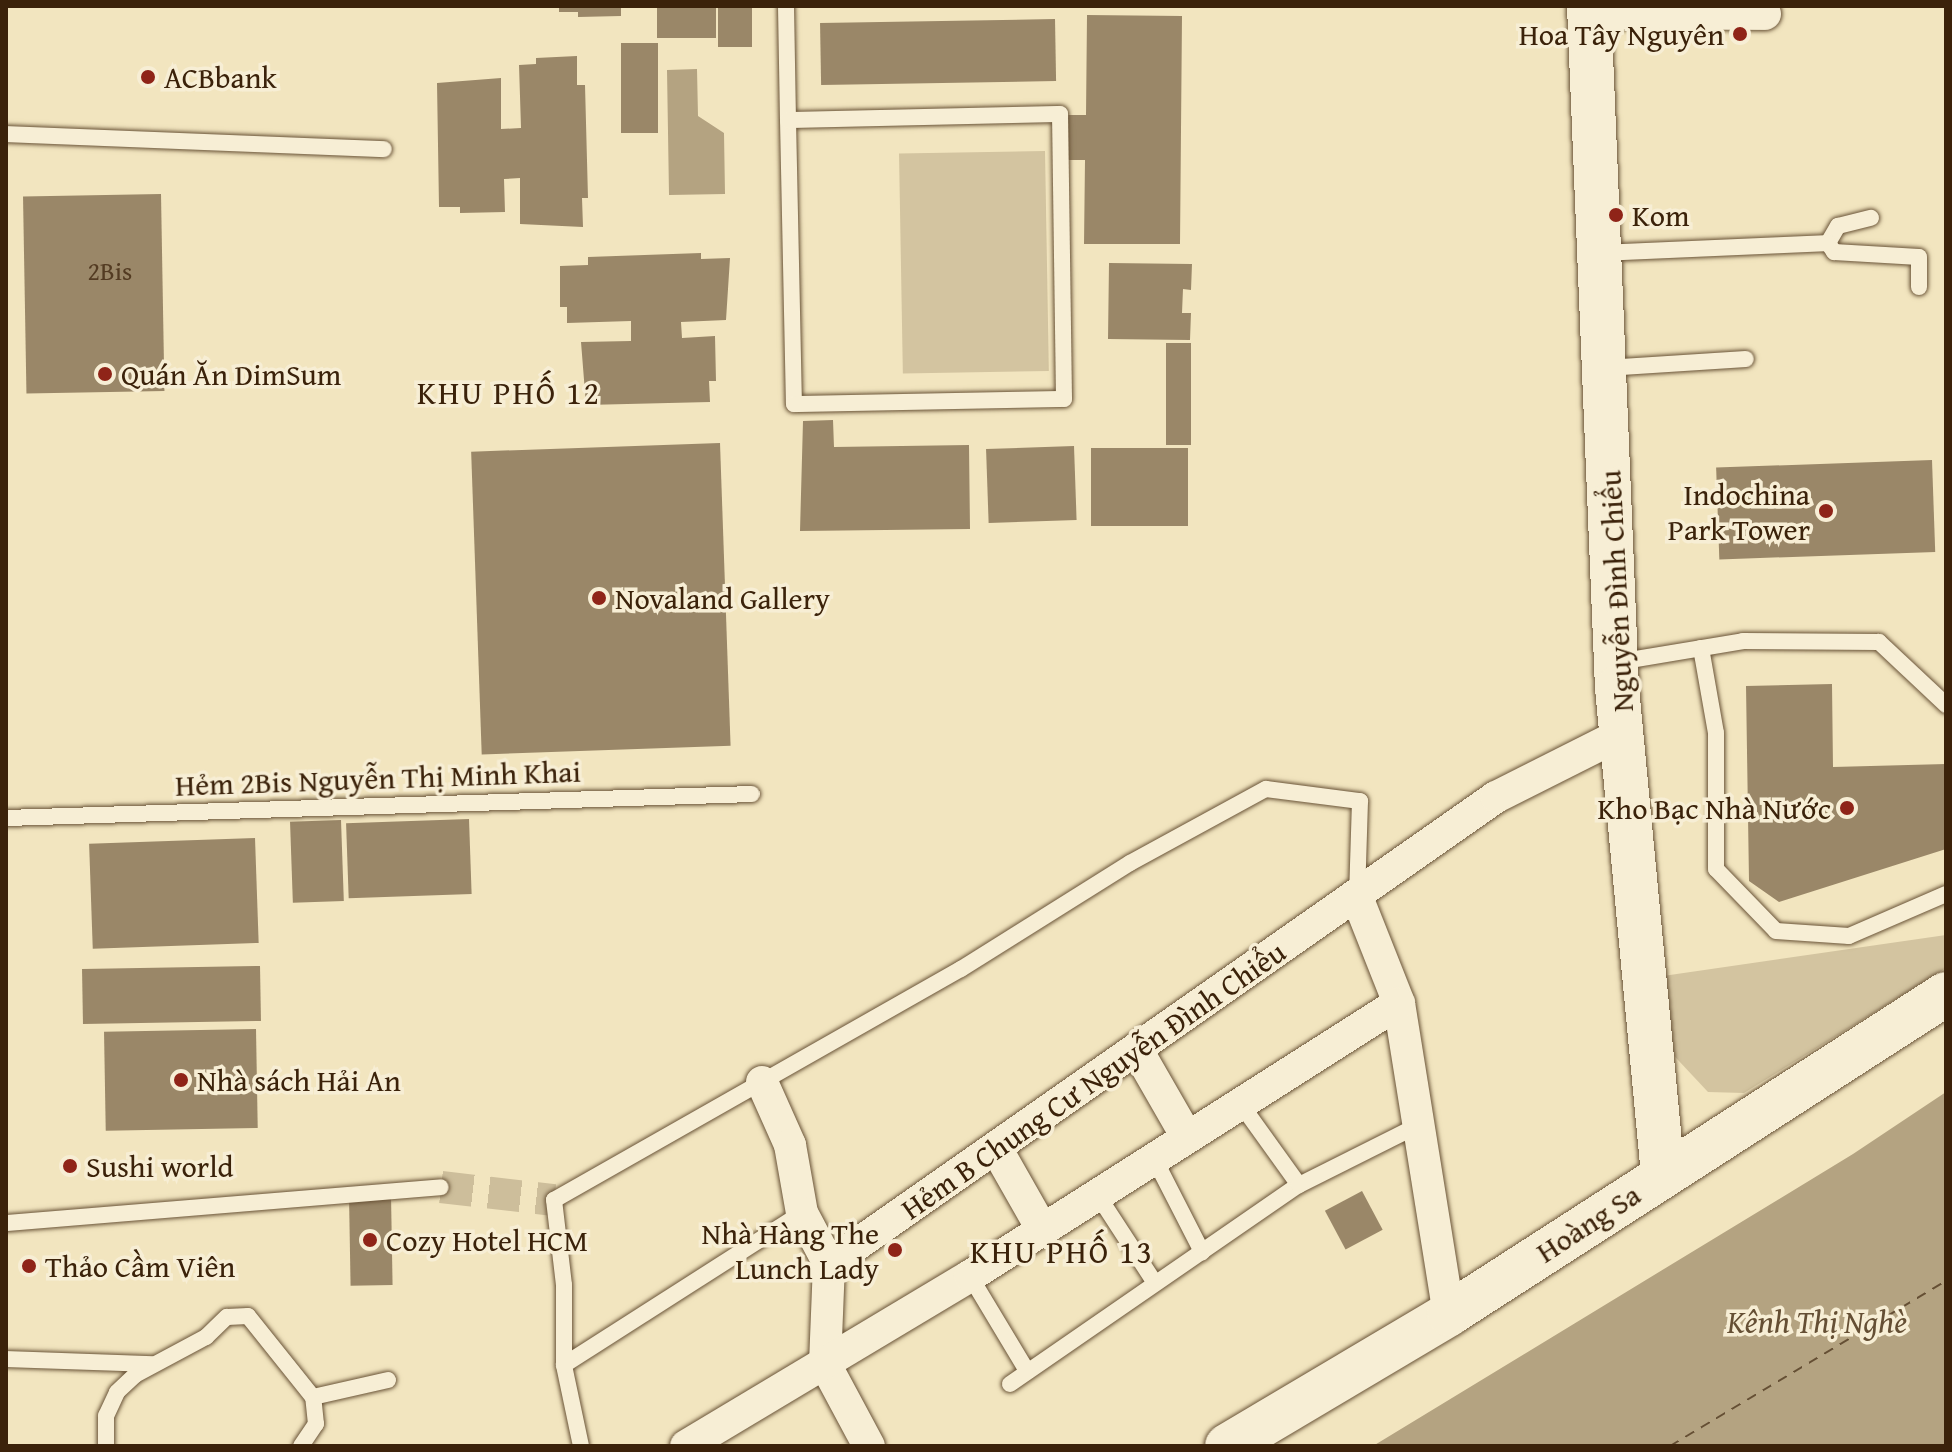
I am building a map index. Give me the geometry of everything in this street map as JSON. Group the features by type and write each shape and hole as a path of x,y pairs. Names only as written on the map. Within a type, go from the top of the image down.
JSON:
{"street":[{"path":"1590,10 1765,14"},
{"name":"Nguyễn Đình Chiểu","path":"1590,10 1596,253 1606,368 1616,663 1663,1174"},
{"name":"Hẻm B Chung Cư Nguyễn Ðình Chiểu","path":"829,1264 1496,797 1623,733"},
{"path":"1357,897 1399,1003 1449,1314"},
{"name":"Hoàng Sa","path":"1227,1446 1449,1314 1946,994"},
{"path":"686,1446 970,1276 1399,1003"},
{"path":"1137,1050 1187,1137"},
{"path":"762,1082 790,1145 802,1213 829,1264 825,1364 869,1446"},
{"path":"996,1148 1042,1229"}],"lane":[{"path":"786,6 788,120 794,404 1064,399 1060,114 788,120"},
{"path":"6,134 384,149"},
{"path":"1828,243 1838,226 1871,218"},
{"path":"1596,253 1828,243"},
{"path":"1828,243 1834,252 1919,257 1919,287"},
{"path":"1606,368 1746,359"},
{"path":"1616,663 1743,641 1879,642 1946,705"},
{"path":"1701,648 1716,733 1716,869 1776,931 1849,936 1946,894"},
{"path":"581,1446 564,1365 564,1285 554,1200 961,969 1130,863 1266,789 1360,801 1357,897"},
{"name":"Hẻm 2Bis Nguyễn Thị Minh Khai","path":"6,818 752,794"},
{"path":"1240,1103 1299,1185"},
{"path":"1010,1384 1299,1185 1419,1125"},
{"path":"1154,1158 1202,1252"},
{"path":"6,1223 441,1187"},
{"path":"1097,1194 1155,1283"},
{"path":"564,1365 802,1213"},
{"path":"970,1276 1027,1371"},
{"path":"106,1446 106,1416 117,1392 153,1364 206,1337 227,1317 248,1316 313,1397 316,1424 301,1446"},
{"path":"6,1359 153,1364"},
{"path":"313,1397 388,1380"}],"shaded area":[{"path":"1045,151 1049,371 903,374 899,154"},
{"path":"1946,935 1946,968 1744,1093 1708,1092 1663,1044 1663,976"}],"water":[{"path":"697,69 698,116 724,133 725,194 669,195 667,70"},
{"name":"Kênh Thị Nghè","path":"1946,1092 1946,1446 1373,1446 1853,1154"}],"building":[{"path":"559,6 621,6 621,16 578,17 578,12 559,12"},
{"path":"657,6 716,6 716,38 657,38"},
{"path":"718,6 752,6 752,47 718,47"},
{"path":"1087,15 1182,16 1180,244 1084,244 1085,160 1067,160 1067,115 1086,115"},
{"path":"1055,19 1056,81 821,85 820,23"},
{"path":"621,43 658,43 658,133 621,133"},
{"path":"577,56 577,85 585,85 588,198 582,198 583,227 520,224 520,178 504,179 505,212 460,213 460,207 439,207 437,83 501,78 501,129 521,128 519,65 536,64 536,58"},
{"path":"161,194 164,391 26,393 23,196"},
{"path":"701,253 701,259 730,258 726,320 681,322 682,338 715,336 716,381 709,381 710,402 586,405 581,342 631,341 631,321 567,323 567,307 560,307 560,266 588,265 588,257"},
{"path":"1109,263 1192,264 1191,290 1183,289 1182,313 1191,313 1190,340 1108,339"},
{"path":"1166,343 1191,343 1191,445 1166,445"},
{"path":"833,420 834,447 969,445 970,529 800,531 803,421"},
{"name":"Novaland Gallery","path":"720,443 731,746 482,755 471,452"},
{"path":"1074,446 1077,520 989,523 986,449"},
{"path":"1091,448 1188,448 1188,526 1091,526"},
{"name":"Indochina Park Tower","path":"1932,460 1935,552 1719,559 1716,468"},
{"name":"Kho Bạc Nhà Nước","path":"1832,684 1833,767 1946,764 1946,849 1779,902 1749,881 1746,686"},
{"path":"469,819 472,894 349,898 346,823"},
{"path":"341,820 344,901 293,903 290,822"},
{"path":"255,838 259,943 93,949 89,844"},
{"path":"260,966 261,1021 83,1024 82,969"},
{"name":"Nhà sách Hải An","path":"256,1029 258,1128 106,1131 104,1032"},
{"path":"1362,1191 1383,1230 1346,1250 1325,1211"},
{"name":"Cozy Hotel HCM","path":"391,1195 393,1285 351,1286 349,1196"}],"ferry route":[{"path":"1670,1446 1946,1281"}],"tunnel":[{"path":"441,1187 554,1200"}],"place":[{"name":"Hoa Tây Nguyên","path":"1740,34"},
{"name":"ACBbank","path":"148,77"},
{"name":"Kom","path":"1616,215"},
{"name":"Quán Ăn DimSum","path":"105,374"},
{"name":"Indochina Park Tower","path":"1826,511"},
{"name":"Novaland Gallery","path":"599,598"},
{"name":"Kho Bạc Nhà Nước","path":"1847,808"},
{"name":"Nhà sách Hải An","path":"181,1080"},
{"name":"Sushi world","path":"70,1166"},
{"name":"Cozy Hotel HCM","path":"370,1240"},
{"name":"Nhà Hàng The Lunch Lady","path":"895,1250"},
{"name":"Thảo Cầm Viên","path":"29,1266"}],"district":[{"name":"KHU PHỐ 12","path":"509,393"},
{"name":"KHU PHỐ 13","path":"1062,1252"}]}
